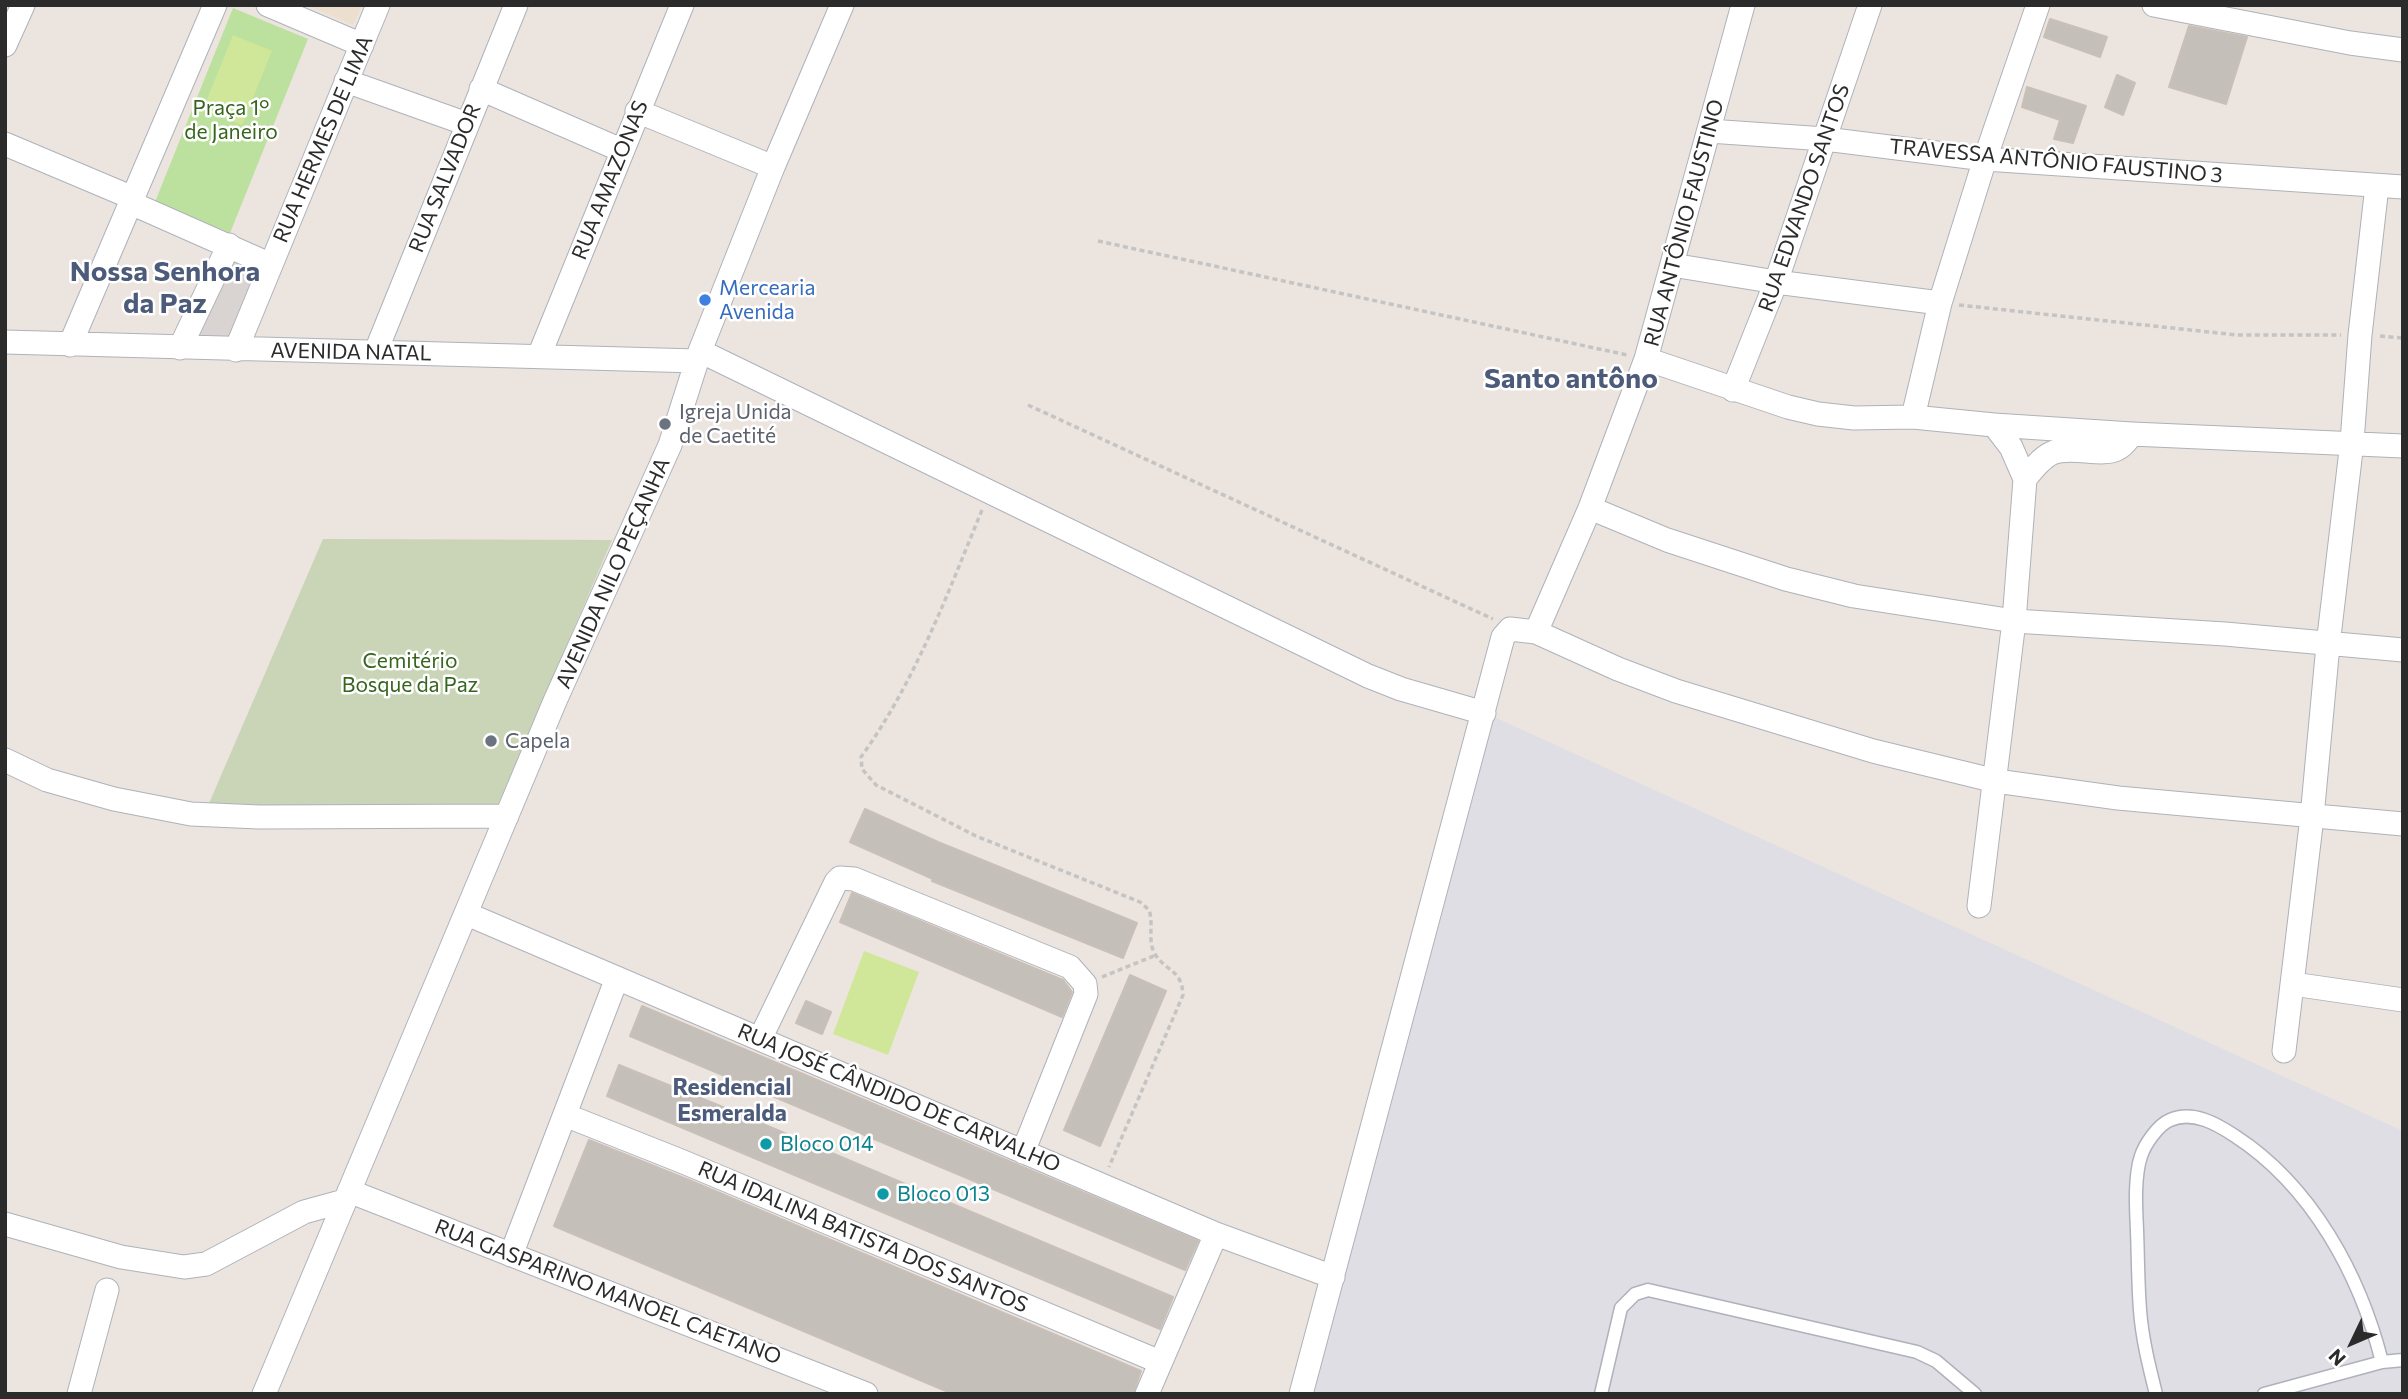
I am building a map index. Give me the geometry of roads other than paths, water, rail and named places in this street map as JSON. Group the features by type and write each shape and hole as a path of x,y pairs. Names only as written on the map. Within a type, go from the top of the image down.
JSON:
{"street":[{"path":"5,46 23,5"},
{"path":"70,345 215,5"},
{"path":"268,5 362,45"},
{"name":"RUA HERMES DE LIMA","path":"236,350 378,5"},
{"name":"RUA SALVADOR","path":"376,351 516,5"},
{"name":"RUA AMAZONAS","path":"539,356 682,5"},
{"name":"AVENIDA NILO PEÇANHA","path":"264,1394 555,701 670,445 699,356 773,166 842,5"},
{"name":"RUA ANTÔNIO FAUSTINO","path":"1301,1394 1503,637 1508,630 1525,631 1590,508 1646,359 1743,5"},
{"name":"RUA EDVANDO SANTOS","path":"1733,390 1776,282 1870,5"},
{"path":"1913,417 1940,303 1985,159 2038,5"},
{"path":"2154,5 2324,38 2403,50"},
{"path":"346,81 467,124"},
{"path":"481,89 621,150"},
{"path":"638,111 773,166"},
{"name":"TRAVESSA ANTÔNIO FAUSTINO 3","path":"1709,131 1825,139 1985,159 2403,187"},
{"path":"5,144 271,265"},
{"path":"2284,1051 2312,817 2377,186"},
{"path":"180,348 229,244"},
{"path":"1672,265 1776,282 1940,303"},
{"name":"AVENIDA NATAL","path":"5,342 236,350 699,356"},
{"path":"699,356 989,492 1368,676 1401,689 1484,713"},
{"path":"1646,359 1733,390 1818,414 1854,418 1913,417 2132,434 2403,446"},
{"path":"1979,906 2014,621 2025,479 2011,447 1994,425"},
{"path":"2025,479 2041,461 2054,452 2114,452 2132,434"},
{"path":"1590,508 1667,540 1786,579 1854,596 2014,621 2225,634 2403,650"},
{"path":"1525,631 1676,691 1873,751 1996,781 2118,798 2403,824"},
{"path":"5,760 47,780 114,799 191,814 273,817 507,816"},
{"path":"760,1039 836,882 846,877 1070,967 1085,984 1086,994 1023,1152"},
{"name":"RUA JOSÉ CÂNDIDO DE CARVALHO","path":"467,914 1216,1234 1333,1277"},
{"path":"512,1255 617,978"},
{"path":"2293,984 2403,1000"},
{"name":"RUA IDALINA BATISTA DOS SANTOS","path":"565,1115 681,1160 1160,1362"},
{"path":"5,1224 121,1257 184,1267 206,1264 304,1212 347,1196"},
{"name":"RUA GASPARINO MANOEL CAETANO","path":"347,1196 512,1255 866,1394"},
{"path":"1147,1394 1216,1234"},
{"path":"79,1394 107,1290"}],"lane":[{"path":"2155,1394 2140,1312 2136,1202 2141,1157 2154,1133 2170,1120 2188,1118 2213,1121 2242,1140 2284,1176 2326,1229 2352,1277 2376,1337 2382,1362"},
{"path":"1601,1394 1621,1308 1635,1294 1648,1290 1917,1352 1936,1361 1975,1394"},
{"path":"2264,1394 2382,1362 2403,1360"}],"place":[{"name":"Mercearia Avenida","path":"705,300"},
{"name":"Igreja Unida de Caetité","path":"665,424"},
{"name":"Capela","path":"491,741"},
{"name":"Bloco 014","path":"766,1144"},
{"name":"Bloco 013","path":"883,1194"}],"district":[{"name":"Nossa Senhora da Paz","path":"165,288"},
{"name":"Santo antôno","path":"1571,379"},
{"name":"Residencial Esmeralda","path":"732,1100"}],"park label":[{"name":"Praça 1° de Janeiro","path":"231,120"},
{"name":"Cemitério Bosque da Paz","path":"410,673"}]}
